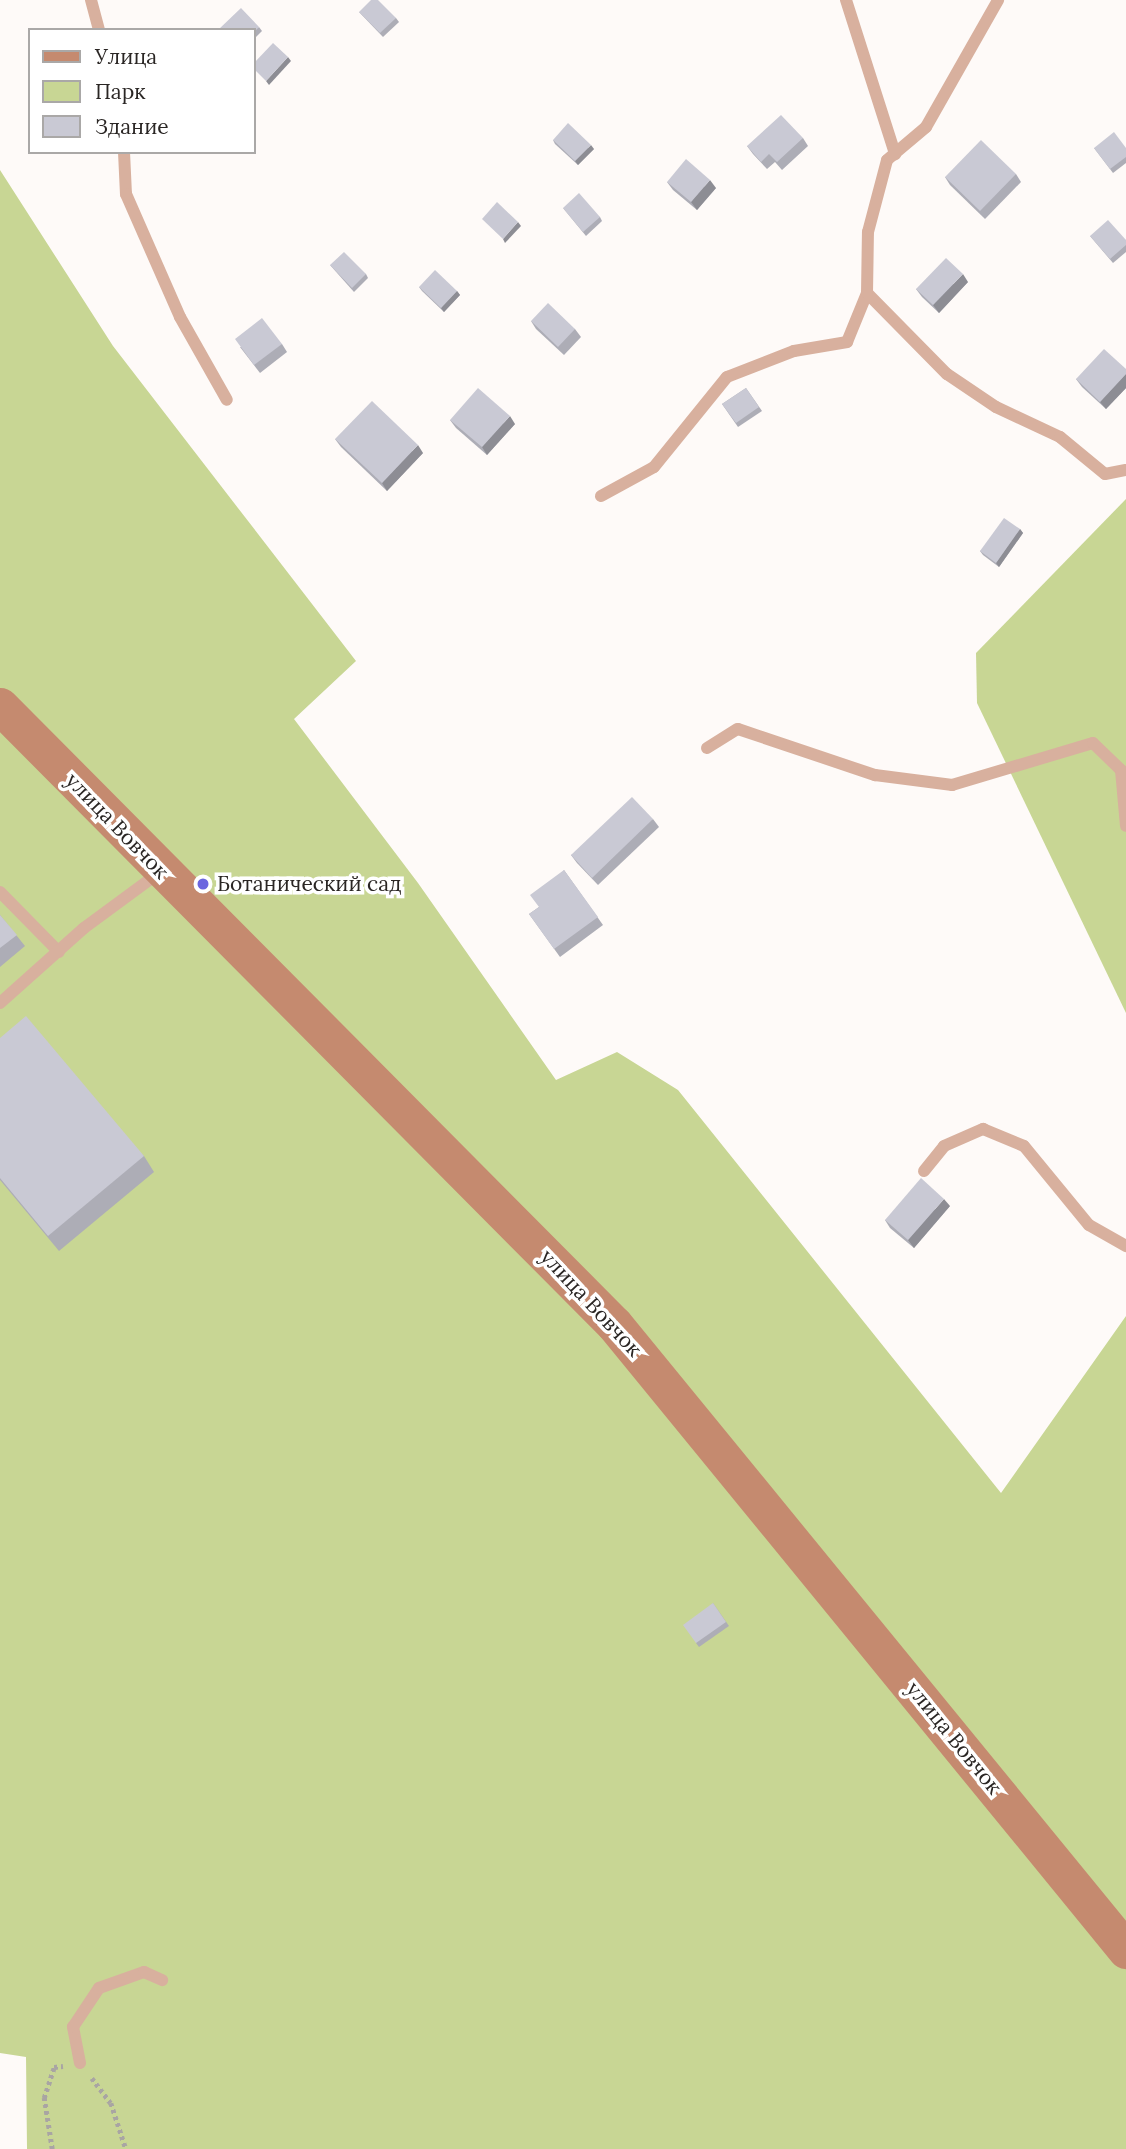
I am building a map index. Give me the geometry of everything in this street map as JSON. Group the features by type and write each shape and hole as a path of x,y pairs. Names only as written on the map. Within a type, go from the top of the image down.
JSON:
{"street":[{"name":"улица Вовчок","path":"0,706 161,872 614,1324 1126,1950"}],"lane":[{"path":"91,0 98,28"},
{"path":"846,0 895,154"},
{"path":"601,496 654,467 727,377 794,351 847,342 867,293 868,232 887,160 926,127 998,0"},
{"path":"124,154 126,194 180,317 227,400"},
{"path":"867,293 947,374 996,407 1060,437 1105,474 1126,470"},
{"path":"707,748 738,729 875,775 953,785 1093,743 1121,770 1126,826"},
{"path":"0,1003 84,928 161,872"},
{"path":"0,892 59,952"},
{"path":"924,1171 944,1146 983,1129 1024,1146 1089,1226 1126,1246"},
{"path":"80,2063 73,2027 99,1988 144,1972 162,1980"}],"path":[{"path":"52,2149 44,2098 54,2067 80,2063 111,2103 126,2149"}],"green space":[{"path":"0,170 113,346 356,661 294,719 418,883 556,1080 617,1052 678,1090 1001,1493 1126,1316 1126,2149 27,2149 26,2057 0,2053"},
{"path":"1126,499 1126,1013 977,703 976,653"}],"building":[{"path":"371,0 378,0 396,18 380,33 359,12"},
{"path":"241,8 259,27 256,30 220,28"},
{"path":"273,43 288,57 266,81 256,71 256,61"},
{"path":"781,115 803,138 777,162 769,154 761,162 747,146"},
{"path":"568,123 591,145 575,161 553,140"},
{"path":"1114,132 1126,148 1126,157 1110,169 1094,148"},
{"path":"981,140 1016,174 980,211 945,177"},
{"path":"686,159 710,180 691,202 667,182"},
{"path":"579,193 600,217 583,232 563,208"},
{"path":"497,202 518,222 503,239 482,219"},
{"path":"1108,220 1126,240 1126,245 1110,259 1090,236"},
{"path":"344,252 366,274 352,288 330,265"},
{"path":"946,258 963,274 933,305 916,289"},
{"path":"435,270 457,291 441,308 419,287"},
{"path":"548,303 575,329 558,347 531,321"},
{"path":"262,318 282,344 254,365 235,339"},
{"path":"1104,349 1126,369 1126,374 1100,402 1076,379"},
{"path":"478,388 510,416 482,447 450,420"},
{"path":"746,388 759,407 736,423 722,404"},
{"path":"372,401 418,445 382,483 335,439"},
{"path":"1004,518 1020,529 996,563 980,551"},
{"path":"632,797 653,819 592,878 571,855"},
{"path":"564,870 598,917 554,949 529,914 539,907 530,895"},
{"path":"0,915 17,935 0,948"},
{"path":"26,1016 144,1156 48,1236 0,1178 0,1038"},
{"path":"921,1178 944,1199 908,1240 885,1220"},
{"path":"713,1603 726,1622 696,1643 683,1625"}],"place":[{"name":"Ботанический сад","path":"203,884"}]}
